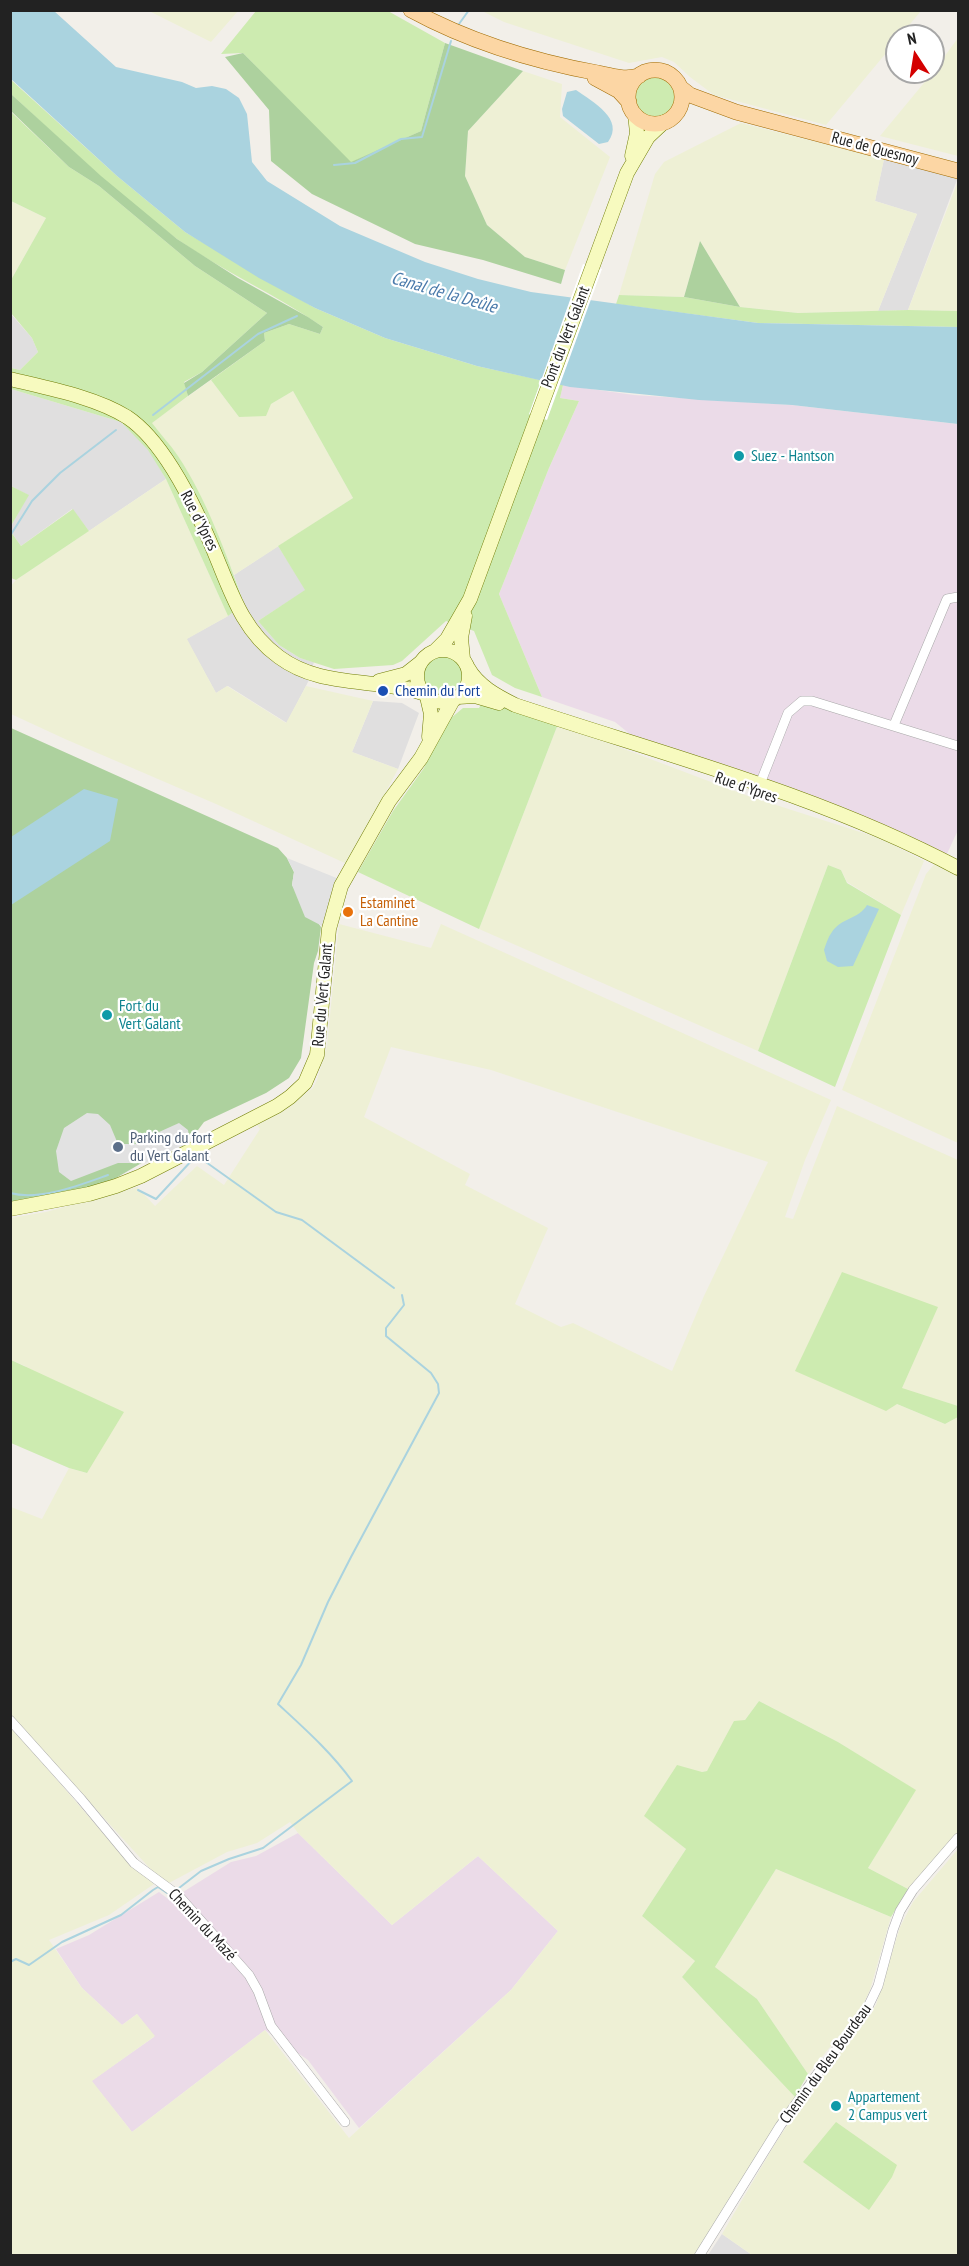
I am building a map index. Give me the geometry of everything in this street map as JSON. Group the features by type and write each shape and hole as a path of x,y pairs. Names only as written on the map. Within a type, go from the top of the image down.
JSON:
{"main road":[{"path":"411,10 476,41 575,70 624,78 639,76 652,70 663,71 675,79 690,95 736,112"},
{"path":"575,70 619,91 632,108 650,123 688,110 736,112"},
{"path":"627,173 637,134 631,86 639,76"},
{"path":"670,118 682,102 681,88"},
{"name":"Rue de Quesnoy","path":"736,112 958,171"},
{"name":"Pont du Vert Galant","path":"470,599 627,173 648,137 670,118"},
{"name":"Rue d'Ypres","path":"10,379 86,400 113,410 135,423 155,444 189,499 237,606 261,641 285,661 306,673 335,680 407,688 425,695"},
{"path":"425,751 431,718 425,695 417,680 420,663 447,639 470,599"},
{"path":"425,695 438,702 456,699 468,682 461,638 470,599"},
{"path":"435,651 450,651 465,663"},
{"name":"Rue d'Ypres","path":"364,682 401,676 420,663"},
{"name":"Rue d'Ypres","path":"465,663 479,682 515,705 760,784 895,836 958,868"},
{"name":"Rue d'Ypres","path":"456,699 475,696 539,713"},
{"name":"Rue du Vert Galant","path":"10,1209 89,1194 141,1176 277,1106 296,1093 305,1083 313,1069 319,1047 329,929 340,886 389,801 425,751 456,699"},
{"name":"Rue d'Ypres","path":"651,749 696,771 792,804 844,816"}],"street":[{"path":"894,725 947,599 958,597"},
{"path":"760,784 788,713 802,701 812,701 958,746"},
{"name":"Chemin du Mazé","path":"10,1720 81,1799 129,1858 139,1868 179,1896 240,1965 256,1986 271,2026 345,2122"},
{"name":"Chemin du Bleu Bourdeau","path":"699,2256 780,2126 865,2013 876,1993 900,1911 913,1890 958,1838"}],"shaded area":[{"path":"884,159 958,177 908,310 878,311 917,214 875,201"},
{"path":"10,313 32,338 38,352 20,370 11,368"},
{"path":"563,385 634,395 792,405 958,424 958,830 946,856 632,738 615,722 542,697 499,594 549,468 579,401 560,398"},
{"path":"11,389 121,422 149,450 166,479 89,531 72,509 21,546 11,532 11,526 28,495 11,486"},
{"path":"278,546 306,590 258,621 279,645 300,658 314,662 309,680 287,723 228,686 216,693 186,639 228,616 244,604 234,575"},
{"path":"373,701 402,703 419,713 398,769 352,752"},
{"path":"287,858 339,879 326,928 305,917 292,885 294,872"},
{"name":"Parking du fort du Vert Galant","path":"87,1113 98,1114 110,1125 118,1144 143,1144 159,1132 179,1123 188,1130 190,1142 145,1163 118,1163 71,1181 59,1172 56,1151 64,1128"},
{"path":"298,1833 392,1925 478,1856 558,1931 511,1990 359,2128 308,2060 265,2030 132,2132 91,2081 154,2037 137,2014 122,2025 82,1988 56,1949 89,1935 159,1892 176,1905 183,1892 231,1862 256,1856"},
{"path":"722,2234 752,2255 708,2255"}],"green space":[{"path":"149,11 238,11 211,42"},
{"path":"256,11 388,11 445,43 421,131 350,163 243,53 221,54"},
{"path":"482,11 921,11 910,24 885,24 885,54 826,125 714,95 674,62 662,57 629,63 504,22"},
{"path":"958,38 958,156 880,136 923,84 945,84 945,56"},
{"path":"445,43 523,71 468,131 465,176 487,225 525,257 565,270 561,284 483,260 415,244 312,194 271,161 269,110 225,57 243,53 351,162 421,131"},
{"path":"523,71 562,84 560,117 610,157 565,270 525,257 487,225 465,176 468,131"},
{"path":"655,76 663,77 670,82 675,89 675,105 670,112 663,117 655,118 647,117 640,112 635,105 634,97 635,89 640,82 647,77"},
{"path":"10,79 117,176 185,232 315,308 385,338 477,366 563,385 560,398 579,401 549,468 499,594 542,697 515,688 492,675 474,631 446,621 402,661 393,665 334,669 300,658 279,645 258,621 305,590 278,546 353,498 293,391 271,404 266,416 239,417 211,380 265,341 264,333 289,324 320,334 323,327 195,251 155,222 92,169 11,94"},
{"path":"11,94 101,176 177,239 238,278 308,317 323,327 320,334 289,324 264,333 265,341 188,396 184,383 202,372 267,313 195,266 99,186 69,167 11,111"},
{"path":"10,111 69,167 99,186 195,266 267,313 202,372 184,382 188,396 152,423 188,472 207,508 223,547 244,604 228,616 166,479 148,450 121,422 11,389 11,368 20,370 38,352 32,338 11,313 11,280 46,218 11,201"},
{"path":"741,123 884,159 875,201 917,214 878,311 798,313 740,307 700,241 684,297 619,295 655,174 664,162"},
{"path":"958,181 958,311 908,310"},
{"path":"11,201 46,218 11,280"},
{"path":"700,241 740,307 684,297"},
{"path":"619,295 684,297 740,307 798,313 958,311 958,327 758,323 616,304"},
{"path":"211,380 239,417 271,404 293,391 353,498 234,575 204,504 178,456 151,423"},
{"path":"166,479 228,616 187,639 216,693 227,686 286,723 306,686 373,701 352,752 398,769 347,864 11,714 10,587 16,580"},
{"path":"11,486 29,495 11,526"},
{"path":"73,509 89,531 16,580 11,578 11,532 21,546"},
{"path":"442,655 450,656 457,661 462,668 462,684 457,691 450,696 442,697 434,696 427,691 422,684 421,676 422,668 427,661 434,656"},
{"path":"483,701 558,724 479,929 358,872 393,811 424,768 445,723 463,708 479,708"},
{"path":"558,724 748,796 882,839 924,861 901,915 847,882 841,870 828,865 758,1051 479,929"},
{"path":"11,728 278,848 287,858 294,872 292,885 321,927 301,1058 289,1078 266,1093 204,1122 198,1130 104,1185 11,1204"},
{"path":"936,862 958,874 958,1143 842,1090 926,874"},
{"path":"828,865 841,870 847,883 901,915 835,1087 758,1051"},
{"path":"339,924 431,948 441,924 831,1100 805,1160 785,1217 793,1219 837,1106 958,1160 958,1406 901,1389 843,1273 796,1370 897,1404 945,1424 958,1417 958,1832 908,1889 868,1868 915,1790 838,1742 759,1701 707,1771 702,1772 645,1816 686,1849 642,1916 695,1961 682,1977 795,2097 760,2149 729,2204 694,2255 11,2255 11,1728 121,1854 154,1884 109,1915 49,1940 82,1988 122,2025 137,2014 155,2036 92,2081 132,2132 265,2030 349,2138 511,1990 558,1931 478,1856 392,1925 298,1833 290,1822 257,1843 227,1852 169,1883 155,1874 11,1716 11,1507 42,1519 69,1468 87,1473 25,1366 11,1360 11,1218 46,1212 137,1187 155,1206 197,1166 224,1185 260,1129 257,1125 282,1111 313,1088 327,1046","holes":["391,1047 491,1070 768,1162 704,1296 672,1371 573,1323 561,1327 515,1304 548,1228 465,1185 470,1174 364,1117"]},
{"path":"842,1272 938,1307 902,1388 958,1406 958,1417 945,1424 897,1404 886,1411 795,1371"},
{"path":"11,1360 124,1412 87,1473 69,1468 11,1443"},
{"path":"759,1701 838,1742 916,1790 868,1868 908,1889 891,1917 776,1869 715,1967 757,1999 808,2074 795,2097 682,1977 695,1961 642,1916 686,1849 644,1816 677,1765 702,1772 707,1771 734,1721 745,1720"},
{"path":"958,1849 958,2255 752,2255 722,2234 805,2098 876,2005 900,1927 913,1902"},
{"path":"776,1869 891,1917 870,1990 861,2009 808,2074 757,1999 715,1967"},
{"path":"836,2122 897,2165 892,2177 869,2210 803,2162"}],"water":[{"name":"Canal de la Deûle","path":"10,11 54,11 116,67 182,82 196,88 212,86 226,89 239,98 247,114 252,162 267,181 340,226 425,262 478,279 531,292 758,323 958,327 958,424 792,405 699,400 570,387 477,366 385,338 315,308 259,278 185,232 117,176 11,79"},
{"path":"576,90 598,106 610,119 613,126 608,142 599,144 563,116 562,109 567,92"},
{"path":"84,789 118,799 110,841 11,905 11,837"},
{"path":"867,905 879,909 853,966 838,967 827,961 824,950 836,927 864,910"}],"pier":[{"path":"583,264 602,269 547,420 529,414"}],"waterway":[{"path":"459,24 469,10"},
{"path":"334,165 355,163 401,139 422,137 451,41"},
{"path":"153,415 258,334 297,316"},
{"path":"10,536 32,501 60,473 116,430"},
{"path":"138,1190 156,1199 194,1158 203,1160 276,1212 302,1220 394,1288"},
{"path":"10,1193 22,1195 47,1193 108,1175"},
{"path":"179,1888 201,1871 263,1848 352,1781 326,1750 278,1704 301,1665 328,1602 351,1557 439,1393 438,1384 431,1373 386,1336 386,1328 404,1305 402,1295"},
{"path":"10,1962 16,1959 29,1965 62,1942 121,1915 158,1887 167,1893"}],"place":[{"name":"Suez - Hantson","path":"739,456"},
{"name":"Chemin du Fort","path":"383,691"},
{"name":"Estaminet La Cantine","path":"348,912"},
{"name":"Fort du Vert Galant","path":"107,1015"},
{"name":"Parking du fort du Vert Galant","path":"118,1147"},
{"name":"Appartement 2 Campus vert","path":"836,2106"}]}
